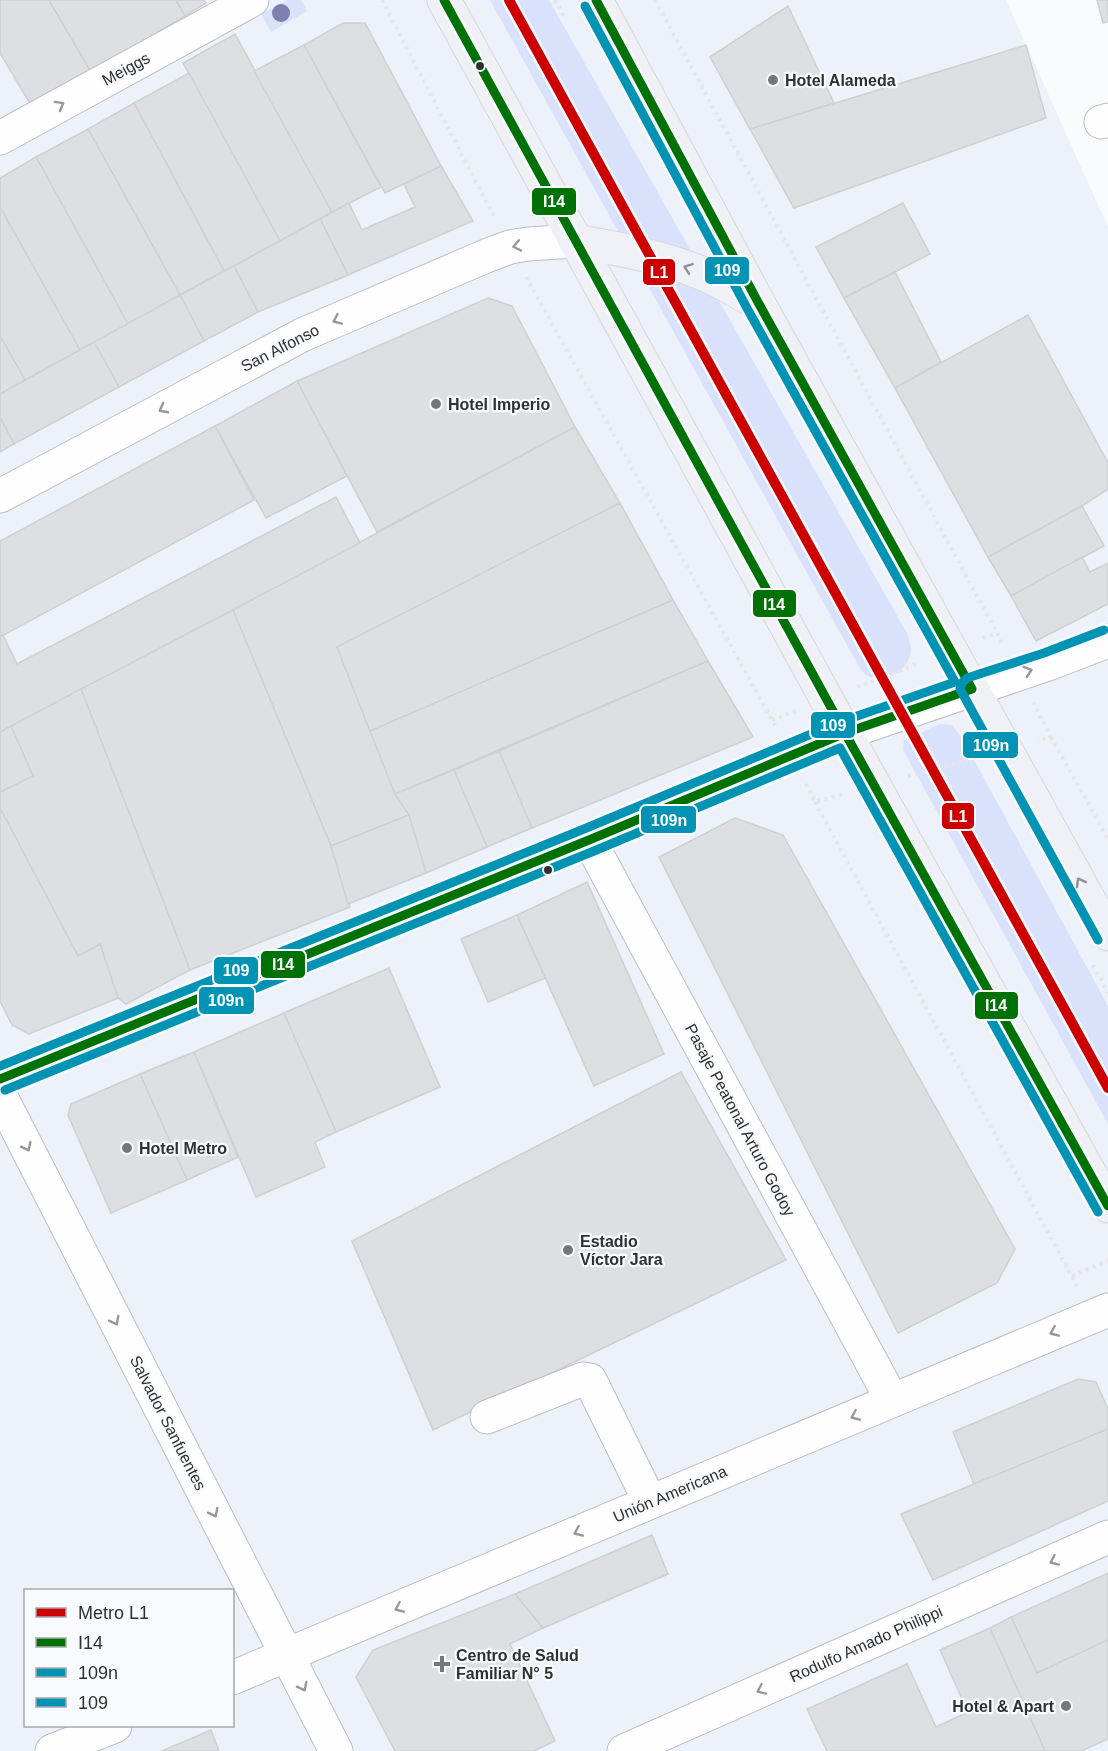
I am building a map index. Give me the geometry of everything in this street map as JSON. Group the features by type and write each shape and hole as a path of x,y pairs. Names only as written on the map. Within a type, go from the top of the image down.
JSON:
{"main road":[{"path":"444,0 845,733 1108,1206"},
{"path":"596,0 759,303 1108,934"},
{"path":"575,240 674,263 712,278 759,303"}],"street":[{"name":"Meiggs","path":"3,129 252,0"},
{"name":"San Alfonso","path":"0,496 302,336 475,260 510,247 575,240"},
{"path":"0,1079 589,840 845,733 1048,664 1108,641"},
{"name":"Pasaje Peatonal Arturo Godoy","path":"589,840 892,1400"},
{"name":"Salvador Sanfuentes","path":"0,1095 336,1751"},
{"name":"Unión Americana","path":"234,1677 1101,1313"},
{"path":"487,1417 583,1379 590,1380 650,1502"},
{"name":"Rodulfo Amado Philippi","path":"624,1751 1108,1537"},
{"path":"52,1751 110,1727"}],"path":[{"path":"382,0 510,247 772,720"},
{"path":"655,0 997,633"},
{"path":"1051,737 1108,839"},
{"path":"815,802 1072,1275 1101,1313"},
{"path":"1072,1275 1108,1260"}],"shaded area":[{"path":"0,0 1006,0 1108,227 1108,1751 0,1751"},
{"path":"287,0 301,0 307,11 271,32 261,14"},
{"path":"490,0 549,0 908,635 911,648 910,657 902,669 896,673 889,677 875,678 867,675 858,665"},
{"path":"940,724 952,725 961,736 1108,1006 1108,1124 903,750 904,740"}],"building":[{"path":"0,0 49,0 91,72 32,107 0,53"},
{"path":"49,0 176,0 185,16 91,72"},
{"path":"176,0 204,0 206,3 185,16"},
{"path":"1097,0 1108,0 1108,22 1103,23"},
{"name":"Hotel Alameda","path":"788,6 834,103 750,129 710,57"},
{"path":"343,23 365,23 441,166 385,193 304,45"},
{"path":"235,34 332,212 280,241 183,63"},
{"path":"304,45 381,187 332,212 254,71"},
{"path":"1026,45 1046,118 794,208 750,129"},
{"path":"189,73 280,241 224,271 134,103"},
{"path":"134,103 224,271 180,295 88,129"},
{"path":"88,129 180,295 128,324 36,157"},
{"path":"36,157 128,324 80,350 0,207 0,178"},
{"path":"441,166 473,221 348,275 320,219 349,203 362,230 415,207 404,184"},
{"path":"903,203 930,254 844,298 816,247"},
{"path":"0,207 80,350 25,380 0,336"},
{"path":"320,219 348,275 258,312 234,266"},
{"path":"234,266 258,312 204,341 180,295"},
{"path":"895,272 941,362 895,388 844,298"},
{"path":"180,295 204,341 119,387 94,342"},
{"name":"Hotel Imperio","path":"488,298 512,306 575,427 377,532 297,381"},
{"path":"1028,315 1108,463 1108,489 1082,506 988,557 895,388"},
{"path":"0,336 25,380 0,394"},
{"path":"94,342 119,387 14,444 0,417 0,394"},
{"path":"297,381 347,476 266,518 215,426"},
{"path":"0,417 14,444 0,452"},
{"path":"215,426 254,500 0,637 0,541"},
{"path":"575,427 620,503 337,647 395,794 409,815 331,846 233,610"},
{"path":"336,497 360,543 0,732 0,637 3,635 17,664"},
{"path":"620,503 673,600 370,731 337,647"},
{"path":"1082,506 1104,546 1011,596 988,557"},
{"path":"1082,557 1090,572 1108,563 1108,604 1036,641 1011,596"},
{"path":"673,600 708,661 395,794 370,731"},
{"path":"233,610 331,846 350,907 190,970 81,689"},
{"path":"708,661 753,737 532,828 499,751"},
{"path":"81,689 190,970 126,1004 118,998 100,944 78,956 0,808 0,792 33,776 11,726"},
{"path":"11,726 33,776 0,792 0,732"},
{"path":"499,751 532,828 487,847 454,770"},
{"path":"454,770 487,847 426,873 409,815 395,794"},
{"path":"0,808 78,956 100,944 118,998 29,1034 12,1025 0,1001"},
{"path":"409,815 426,873 348,904 331,846"},
{"path":"735,818 783,835 1015,1249 997,1283 898,1333 659,857"},
{"path":"587,882 664,1054 594,1086 517,915"},
{"path":"517,915 545,978 488,1002 461,939"},
{"path":"389,968 440,1087 336,1132 284,1013"},
{"path":"284,1013 336,1132 315,1142 325,1167 256,1197 194,1052"},
{"path":"194,1052 238,1157 187,1180 140,1074"},
{"name":"Estadio Víctor Jara","path":"681,1072 786,1260 433,1430 352,1241"},
{"name":"Hotel Metro","path":"140,1074 187,1180 111,1213 68,1115 71,1104"},
{"path":"1078,1379 1096,1382 1108,1409 1108,1429 974,1484 953,1432"},
{"path":"1108,1429 1108,1501 933,1580 901,1514"},
{"path":"652,1535 668,1574 543,1628 515,1594"},
{"path":"1108,1573 1108,1640 1037,1673 1011,1617"},
{"name":"Centro de Salud Familiar N° 5","path":"515,1594 543,1628 510,1644 555,1741 534,1751 395,1751 356,1677 373,1650"},
{"name":"Hotel & Apart","path":"1011,1617 1037,1673 1108,1640 1108,1739 1081,1751 1045,1751 990,1628"},
{"path":"990,1628 1045,1751 827,1751 807,1709 907,1664 936,1727 968,1712 940,1650"},
{"path":"211,1730 219,1751 162,1751"}],"metro line":[{"name":"L1","path":"509,0 1108,1088"}],"transit line":[{"name":"I14","path":"444,0 845,733 1108,1206"},
{"name":"I14","path":"0,1079 589,840 845,733 972,689 759,304 596,0"},
{"name":"109","path":"0,1066 584,829 840,722 955,682 748,310 585,6"},
{"name":"109n","path":"1098,940 960,689 967,678 1044,653 1104,630"},
{"name":"109n","path":"5,1090 594,851 840,748 1098,1212"}],"place":[{"name":"Hotel Alameda","path":"773,80"},
{"name":"Hotel Imperio","path":"436,404"},
{"name":"Hotel Metro","path":"127,1148"},
{"name":"Estadio Víctor Jara","path":"568,1250"},
{"name":"Centro de Salud Familiar N° 5","path":"442,1664"},
{"name":"Hotel & Apart","path":"1066,1706"}]}
